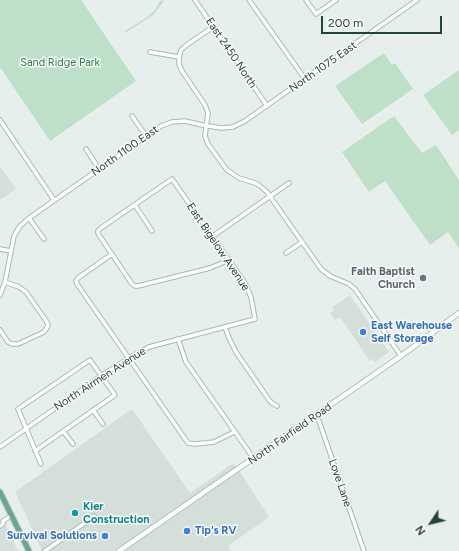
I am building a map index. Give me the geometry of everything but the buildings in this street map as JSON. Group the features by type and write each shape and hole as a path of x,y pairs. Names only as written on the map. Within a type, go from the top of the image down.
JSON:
{"main road":[{"name":"North Fairfield Road","path":"119,551 254,459 401,356 459,313"},
{"path":"0,492 29,551"}],"street":[{"name":"East 2450 North","path":"195,0 267,106"},
{"path":"249,0 304,79"},
{"path":"306,0 316,14 336,0"},
{"name":"North 1075 East","path":"267,106 417,0"},
{"path":"213,27 181,50 179,57 179,64 182,71 205,105 208,113 205,136 208,144 227,170 239,178 260,186 270,196 325,273 349,284 355,289 401,356"},
{"path":"150,52 179,57"},
{"name":"North 1100 East","path":"0,295 5,282 14,236 20,226 54,200 160,126 172,122 185,121 221,128 233,127 245,121 267,106"},
{"path":"132,116 146,136"},
{"path":"0,120 54,200"},
{"path":"86,149 99,169"},
{"name":"East Bigelow Avenue","path":"135,205 172,179 245,283 256,319"},
{"path":"213,236 289,183"},
{"path":"152,231 135,205 98,231 132,284 135,286 210,268 229,260"},
{"path":"29,218 44,239"},
{"path":"286,253 302,242"},
{"path":"0,249 11,252"},
{"path":"112,254 78,278 76,281 77,284 188,443 214,442 234,432"},
{"path":"0,330 8,342 18,344 44,332 48,326 47,322 26,292 19,287 5,282"},
{"name":"North Airmen Avenue","path":"0,447 101,376 128,358 149,347 256,319"},
{"path":"226,327 229,338 236,352 269,400 277,406"},
{"path":"178,339 186,362 254,459"},
{"path":"35,451 115,395 90,360 18,409 35,451 41,464"},
{"path":"93,410 103,424"},
{"name":"Love Lane","path":"315,416 319,421 364,551"},
{"path":"63,431 73,444"},
{"path":"0,526 4,524 2,521 12,515"},
{"path":"45,551 94,516"}],"shaded area":[{"path":"0,166 16,189 0,200"},
{"name":"East Warehouse Self Storage","path":"350,295 389,352 375,362 373,359 370,361 340,317 335,320 330,313 334,310 332,307"},
{"path":"132,409 190,493 234,463 269,517 228,546 231,551 42,551 15,492"},
{"path":"5,524 18,551 0,551 0,528"}],"green space":[{"name":"Sand Ridge Park","path":"0,0 81,0 136,81 50,141 0,67"},
{"path":"161,0 164,1 153,15 125,33 124,32 154,11"},
{"path":"384,53 392,65 395,63 413,89 362,124 335,86"},
{"path":"459,70 459,130 452,135 423,95"},
{"path":"394,116 422,153 436,145 459,180 459,248 448,232 430,245 385,181 369,192 342,152"}],"place":[{"name":"Faith Baptist Church","path":"423,278"},
{"name":"East Warehouse Self Storage","path":"363,332"},
{"name":"Kier Construction","path":"75,513"},
{"name":"Tip's RV","path":"187,531"},
{"name":"Survival Solutions","path":"105,536"}]}
